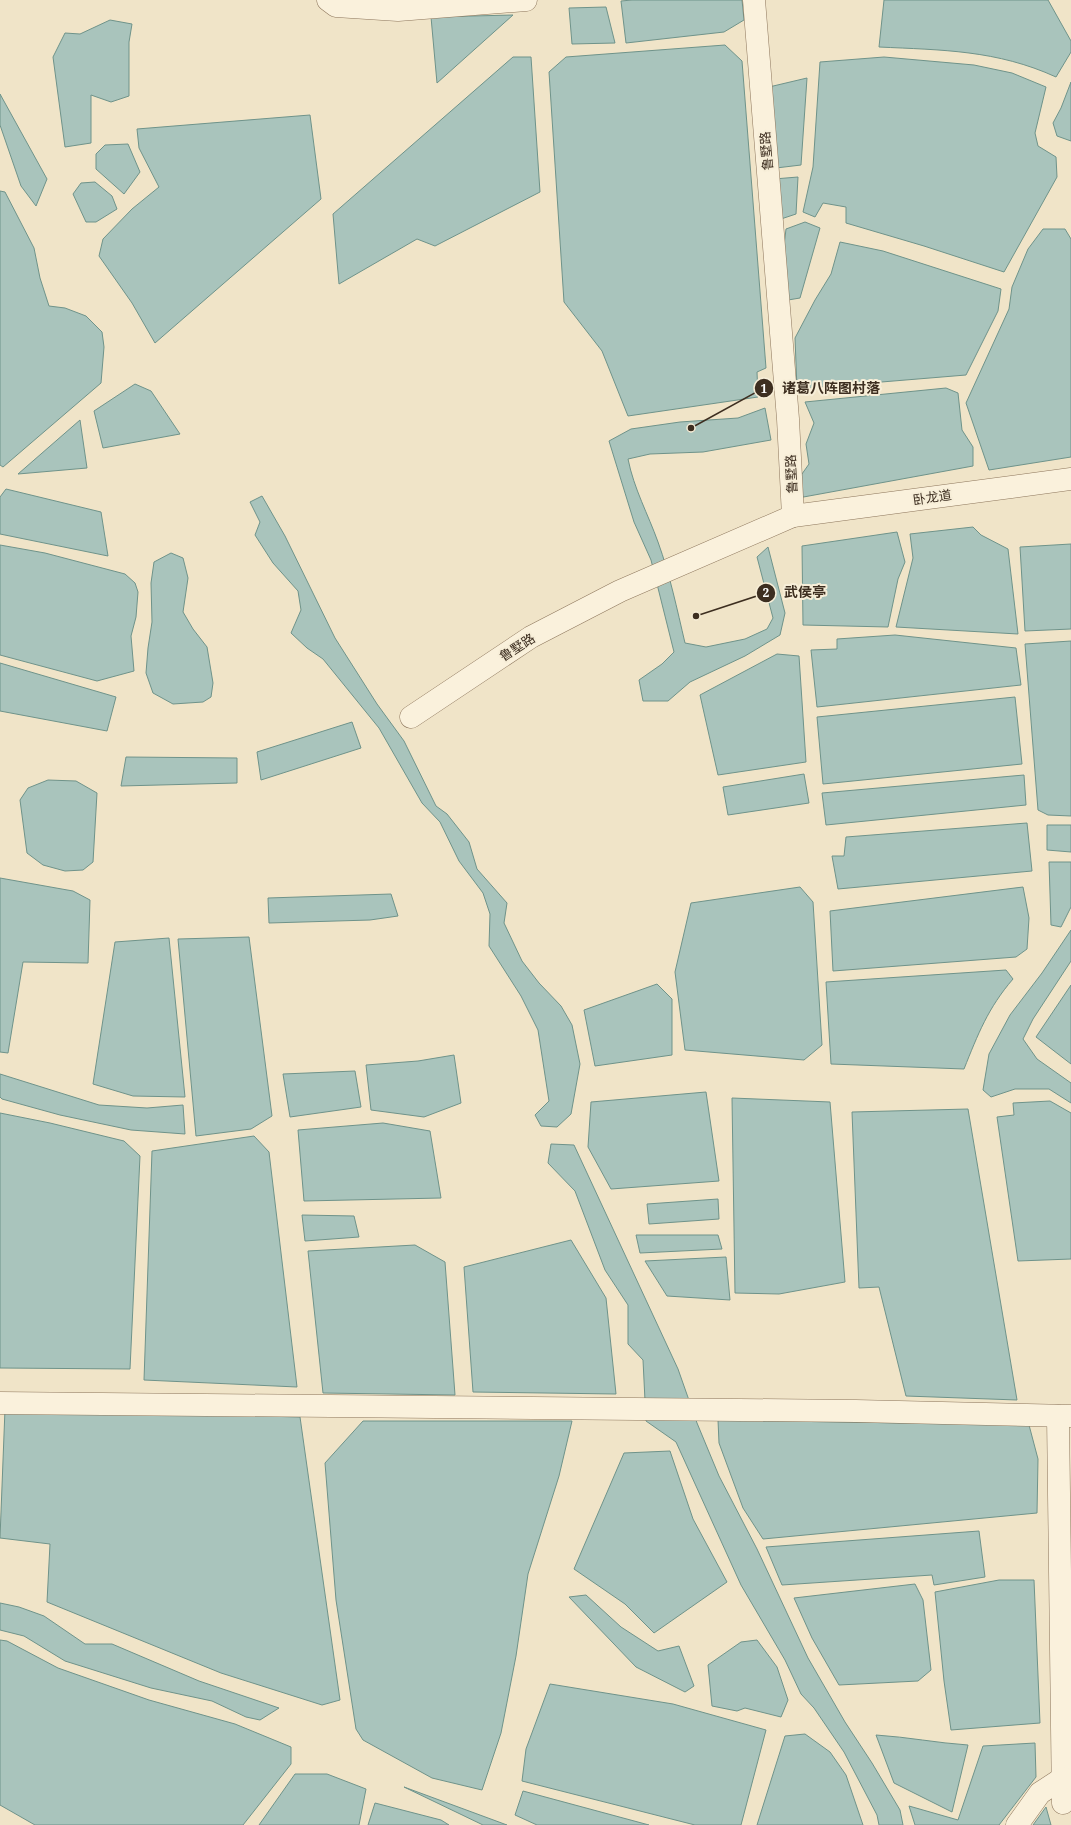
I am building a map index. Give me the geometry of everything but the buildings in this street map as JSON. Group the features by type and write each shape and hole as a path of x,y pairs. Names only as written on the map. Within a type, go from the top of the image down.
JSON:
{"street":[{"path":"328,0 336,6 398,10 526,0"},
{"name":"鲁墅路","path":"411,717 531,637 620,591 793,516 788,419 754,0"},
{"name":"卧龙道","path":"793,516 1071,479"},
{"path":"0,1403 832,1411 1065,1416 1063,1803"},
{"path":"1018,1825 1040,1793 1063,1778"}],"water":[{"path":"742,0 744,20 724,32 626,43 621,1"},
{"path":"884,0 1048,0 1071,41 1071,52 1056,77 1034,68 991,56 925,49 879,47"},
{"path":"606,7 615,43 572,44 569,8"},
{"path":"513,15 437,83 431,17"},
{"path":"110,20 132,24 129,42 129,96 111,102 91,95 91,143 65,147 53,57 65,33 80,34"},
{"path":"725,45 742,61 766,368 757,372 758,397 628,416 602,351 564,302 549,72 566,57"},
{"path":"513,57 531,57 540,192 435,246 417,239 339,284 333,214"},
{"path":"884,57 974,65 1012,73 1046,87 1035,133 1038,146 1056,157 1057,177 1004,272 846,223 846,207 823,203 815,217 803,212 813,167 820,62"},
{"path":"807,78 801,165 776,168 769,87"},
{"path":"1071,82 1071,141 1057,136 1053,123 1061,108"},
{"path":"0,94 47,179 36,206 21,186 0,125"},
{"path":"310,115 321,199 155,343 132,303 99,256 103,239 132,209 159,187 139,148 137,129"},
{"path":"128,144 140,172 124,194 96,169 96,154 105,145"},
{"path":"798,177 796,214 778,220 774,179"},
{"path":"95,182 112,196 117,209 96,222 86,222 73,194 81,183"},
{"path":"0,191 5,192 34,248 40,278 49,306 65,308 86,316 102,332 104,347 101,383 3,467 0,465"},
{"path":"805,222 820,228 800,298 788,300 781,272 786,229"},
{"path":"1043,229 1065,229 1071,239 1071,457 989,470 966,403 1009,309 1012,287 1028,249"},
{"path":"840,242 883,251 1001,289 998,311 966,375 797,389 795,338 831,274"},
{"path":"135,384 151,391 180,434 103,448 94,411"},
{"path":"946,388 958,393 962,430 973,447 973,466 798,498 797,481 809,464 806,444 814,423 805,402"},
{"path":"765,408 771,440 703,452 650,454 628,459 634,481 658,542 666,567 685,643 706,647 745,639 767,629 773,618 757,557 768,547 785,613 780,635 745,656 690,682 668,701 643,701 639,680 662,664 674,652 651,560 634,522 609,441 631,429 680,422 738,418"},
{"path":"80,420 87,468 18,474"},
{"path":"6,489 101,512 108,556 0,534 0,497"},
{"path":"262,496 285,536 335,638 377,704 404,741 436,806 447,814 469,842 477,869 507,903 504,923 522,961 539,983 561,1006 572,1025 580,1064 571,1114 557,1127 541,1126 535,1115 549,1101 538,1030 521,996 489,946 490,914 483,893 459,861 440,822 422,803 379,728 323,659 307,648 291,633 301,610 298,591 273,563 255,535 260,522 250,502"},
{"path":"973,527 981,535 1008,549 1018,634 896,627 913,558 910,534"},
{"path":"897,532 905,562 898,579 888,627 803,625 802,546"},
{"path":"1071,544 1071,629 1025,631 1020,547"},
{"path":"0,545 45,553 125,574 135,583 138,592 136,617 131,636 134,671 97,681 0,655"},
{"path":"171,553 183,558 188,578 183,612 193,629 207,647 213,683 211,697 203,702 173,704 153,693 146,673 152,622 151,583 154,562"},
{"path":"895,635 1016,648 1021,685 817,707 811,650 837,649 837,639"},
{"path":"1071,641 1071,816 1048,815 1038,810 1025,644"},
{"path":"777,654 799,656 806,762 718,775 700,695"},
{"path":"0,663 116,697 107,731 0,711"},
{"path":"1015,697 1022,764 823,784 817,717"},
{"path":"352,722 361,748 261,780 257,752"},
{"path":"126,757 237,758 237,783 121,786"},
{"path":"804,774 809,803 728,815 723,787"},
{"path":"1024,775 1026,805 826,825 822,793"},
{"path":"48,780 76,781 97,793 93,862 83,870 65,871 43,865 27,853 20,800 28,788"},
{"path":"1027,823 1032,871 838,889 832,856 844,856 846,837"},
{"path":"1047,825 1071,825 1071,852 1047,850"},
{"path":"1049,862 1071,862 1071,907 1061,927 1051,925"},
{"path":"0,878 73,891 90,900 88,963 23,962 8,1053 0,1052"},
{"path":"800,887 813,902 822,1045 804,1060 685,1050 675,972 691,903"},
{"path":"1023,887 1029,918 1027,949 1016,957 833,971 830,911"},
{"path":"391,894 398,916 370,920 269,923 268,898"},
{"path":"1071,930 1071,961 1033,1019 1023,1039 1037,1059 1071,1083 1071,1103 1049,1089 1015,1089 991,1097 983,1090 989,1054 1010,1015 1042,973"},
{"path":"249,937 272,1116 251,1129 196,1136 178,939"},
{"path":"169,938 185,1097 133,1096 93,1084 115,942"},
{"path":"1006,970 1013,979 990,1011 964,1069 831,1064 826,982"},
{"path":"657,984 672,999 672,1055 595,1066 584,1010"},
{"path":"1071,985 1071,1064 1036,1037"},
{"path":"454,1055 461,1103 424,1117 371,1110 366,1065 418,1061"},
{"path":"355,1071 361,1107 290,1117 283,1074"},
{"path":"0,1074 99,1105 147,1108 183,1105 185,1134 131,1130 60,1115 2,1099 0,1097"},
{"path":"706,1092 719,1181 611,1189 588,1147 591,1102"},
{"path":"732,1098 830,1102 845,1282 779,1294 735,1293"},
{"path":"1050,1101 1071,1113 1071,1259 1018,1261 997,1117 1014,1115 1013,1103"},
{"path":"968,1109 1017,1400 906,1396 879,1287 859,1288 852,1112"},
{"path":"0,1113 50,1123 124,1141 140,1156 130,1369 0,1368"},
{"path":"383,1123 430,1131 441,1198 304,1201 298,1130"},
{"path":"254,1136 269,1152 297,1387 144,1380 152,1151"},
{"path":"551,1144 574,1145 678,1369 697,1423 719,1476 757,1549 808,1658 845,1722 900,1810 903,1825 879,1825 877,1815 844,1752 814,1708 801,1694 785,1660 741,1585 676,1442 646,1421 643,1360 628,1344 628,1305 605,1270 575,1191 548,1163"},
{"path":"718,1199 719,1219 649,1224 647,1204"},
{"path":"302,1215 354,1216 359,1237 305,1241"},
{"path":"636,1235 718,1235 722,1249 640,1253"},
{"path":"571,1240 606,1298 616,1394 473,1392 464,1267"},
{"path":"415,1245 445,1262 455,1395 323,1393 308,1251"},
{"path":"726,1257 730,1300 667,1296 645,1261"},
{"path":"5,1409 300,1417 340,1700 322,1705 221,1673 47,1602 50,1544 0,1538"},
{"path":"718,1420 1029,1425 1038,1459 1037,1513 763,1539 743,1508 719,1443"},
{"path":"363,1421 572,1421 559,1476 528,1574 516,1656 501,1733 482,1790 432,1778 363,1740 356,1729 336,1600 325,1463"},
{"path":"670,1451 693,1519 727,1582 654,1633 625,1604 574,1569 624,1453"},
{"path":"979,1531 985,1577 934,1585 932,1575 782,1585 766,1547"},
{"path":"999,1580 1034,1580 1040,1723 951,1730 944,1681 935,1592"},
{"path":"915,1584 923,1600 931,1670 918,1681 839,1685 812,1638 794,1598"},
{"path":"586,1595 621,1627 658,1651 679,1646 694,1686 685,1692 636,1667 569,1597"},
{"path":"0,1603 19,1607 44,1616 85,1644 112,1644 199,1681 279,1708 260,1720 246,1717 212,1701 151,1688 65,1661 24,1636 0,1630"},
{"path":"0,1640 7,1641 58,1668 149,1700 235,1724 291,1747 291,1764 243,1825 35,1825 0,1805"},
{"path":"757,1640 777,1667 788,1700 781,1717 745,1708 737,1711 712,1706 708,1665 741,1642"},
{"path":"550,1684 673,1704 766,1730 741,1825 695,1825 522,1781 526,1749"},
{"path":"805,1734 830,1752 846,1775 863,1825 757,1825 785,1736"},
{"path":"876,1735 968,1745 952,1812 894,1783"},
{"path":"1035,1743 1036,1777 999,1825 915,1825 909,1806 958,1820 983,1746"},
{"path":"295,1774 327,1774 366,1789 359,1825 259,1825"},
{"path":"404,1787 507,1825 483,1825"},
{"path":"523,1791 649,1825 537,1825 515,1815"},
{"path":"375,1803 441,1820 449,1825 368,1825"},
{"path":"1046,1807 1051,1825 1033,1825"}],"place":[{"name":"诸葛八阵图村落","path":"691,428"},
{"name":"武侯亭","path":"696,616"}]}
